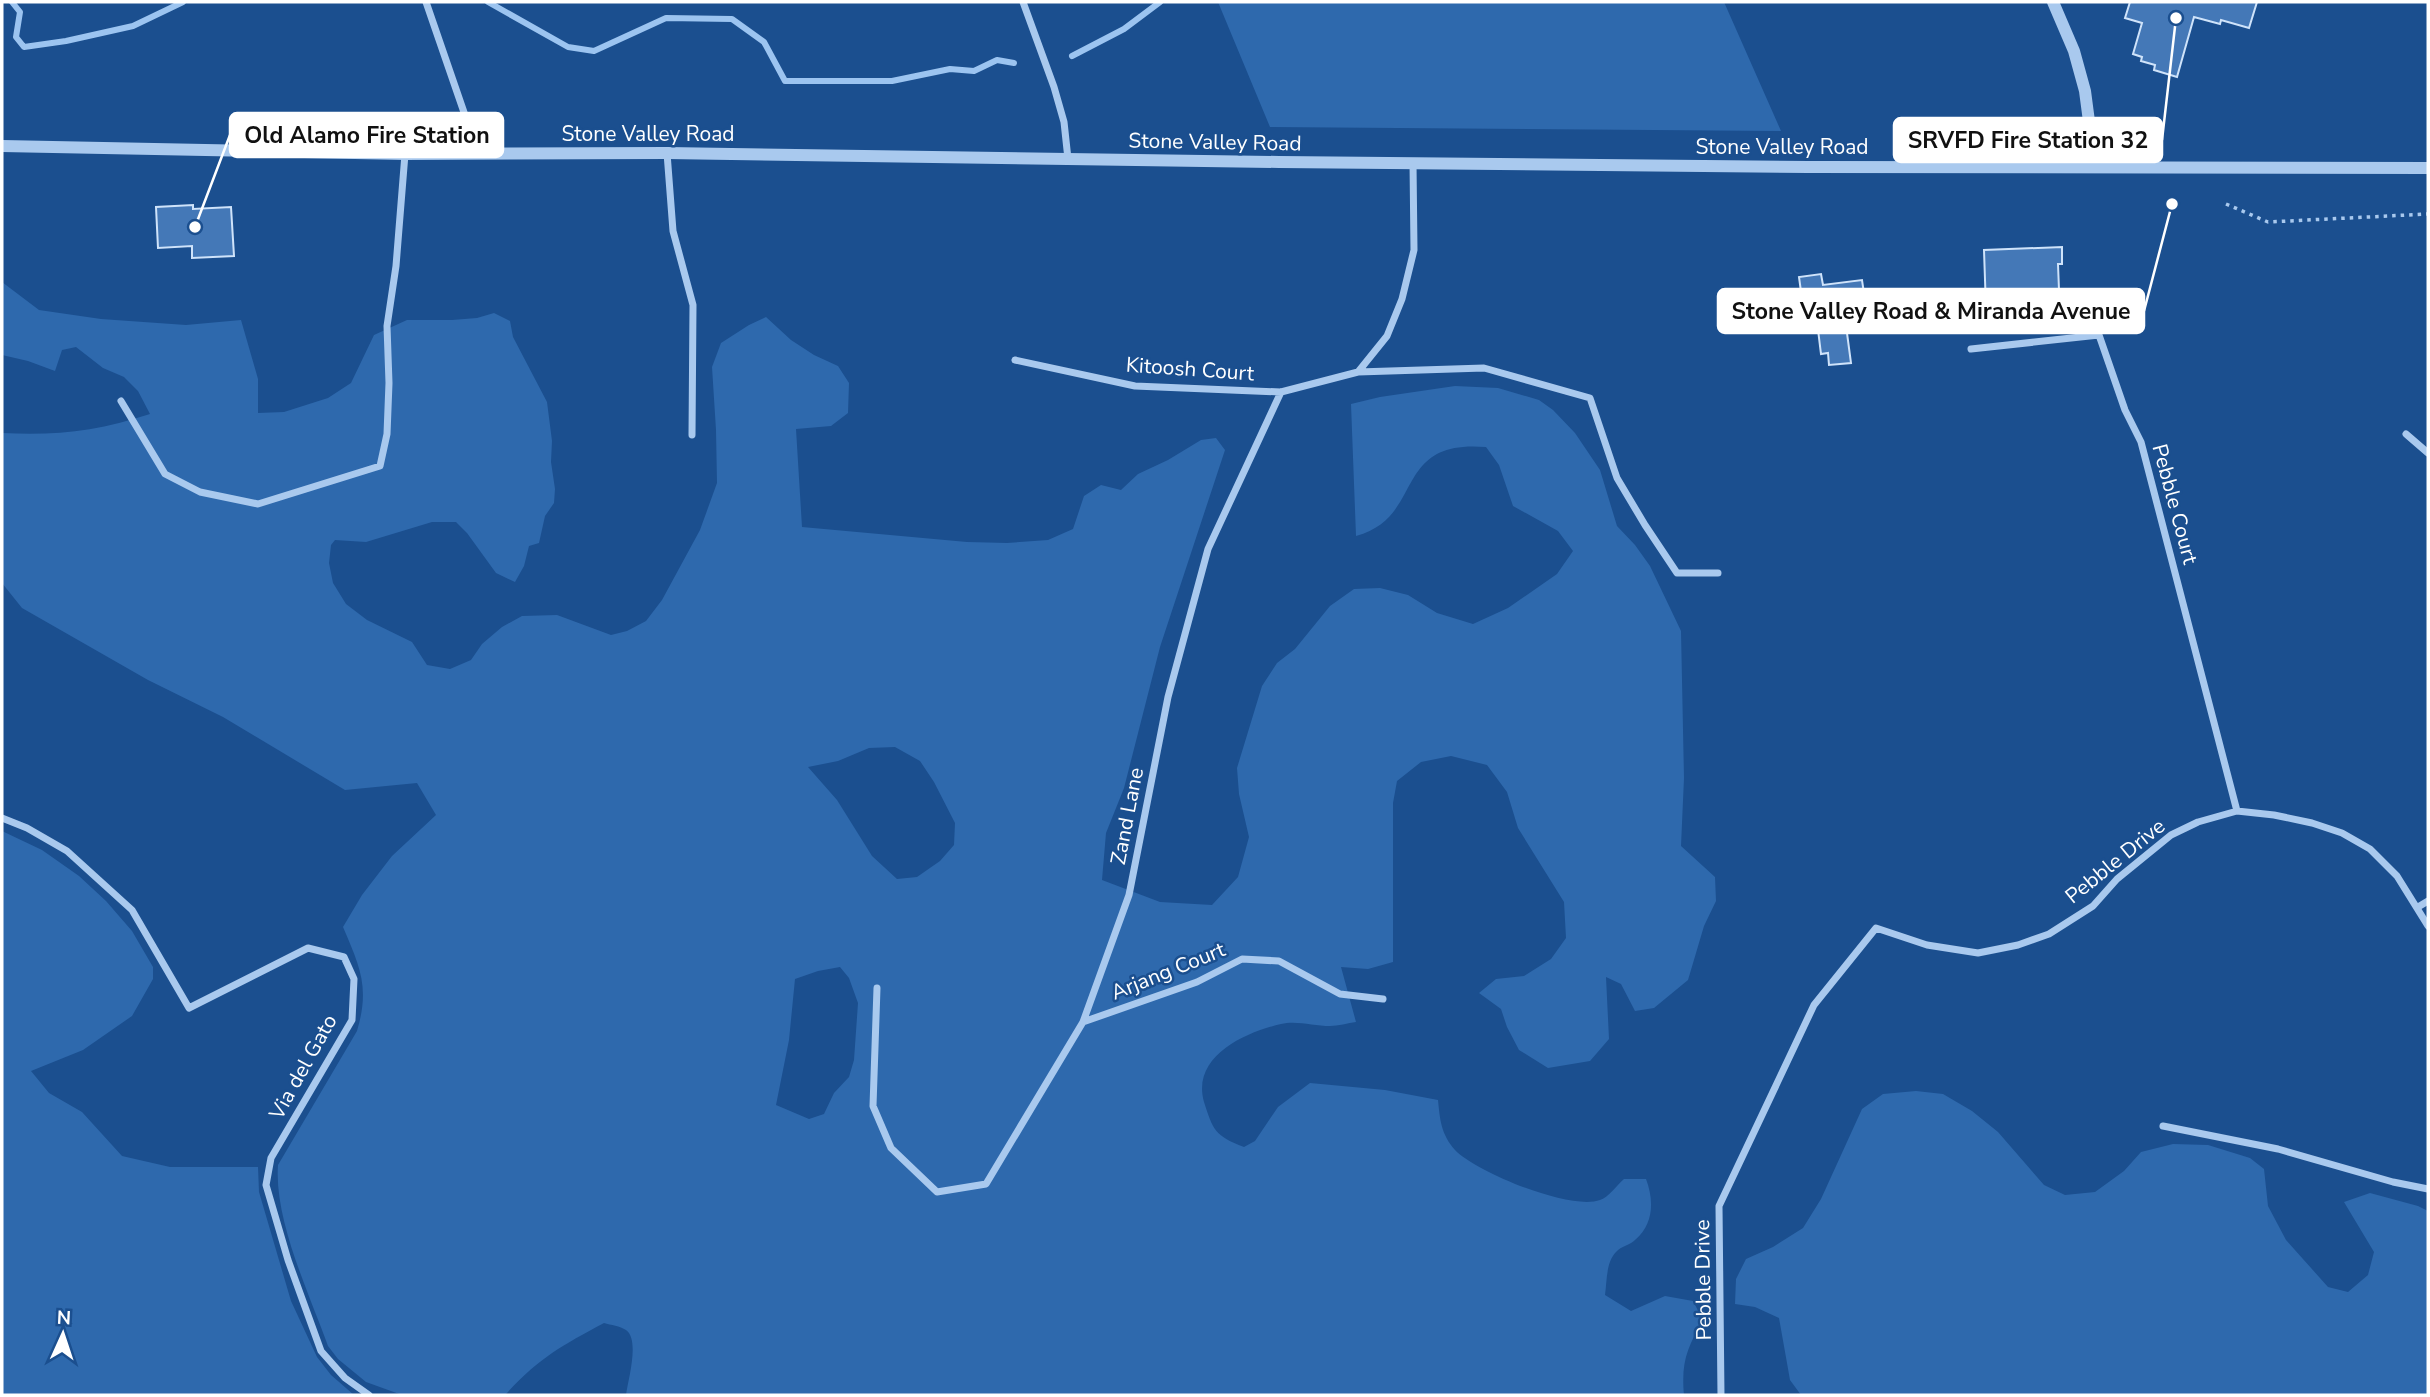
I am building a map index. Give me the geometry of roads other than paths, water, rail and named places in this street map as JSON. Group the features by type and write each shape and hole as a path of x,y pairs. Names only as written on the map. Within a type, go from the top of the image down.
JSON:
{"street":[{"path":"426,2 478,153"},
{"path":"1023,2 1054,87 1064,122 1068,159"},
{"path":"2053,2 2074,51 2085,91 2095,167"},
{"name":"Stone Valley Road","path":"2,146 405,154 667,153 1413,163 2428,168"},
{"path":"667,153 673,231 693,305 692,435"},
{"path":"121,401 165,474 200,492 258,505 380,466 387,434 387,326 396,266 405,154"},
{"path":"1358,372 1387,336 1402,299 1414,250 1413,163"},
{"name":"Pebble Court","path":"1971,349 2099,335 2126,410 2141,442 2237,811"},
{"name":"Kitoosh Court","path":"1015,360 1135,386 1281,392 1358,372"},
{"path":"1358,372 1484,368 1590,398 1617,478 1677,573 1718,573"},
{"name":"Zand Lane","path":"877,988 873,1106 891,1148 937,1192 986,1184 1083,1022 1129,895 1168,697 1208,549 1281,392"},
{"path":"2406,434 2428,453"},
{"name":"Pebble Drive","path":"1721,1395 1719,1206 1814,1005 1876,928 1927,945 1978,953 2018,945 2049,934 2093,906 2117,879 2171,835 2198,822 2237,811 2299,820 2342,833 2370,849 2397,876 2428,926"},
{"name":"Via del Gato","path":"2,818 67,850 132,910 189,1008 308,948 344,957 354,979 352,1020 271,1158 266,1185 288,1260 321,1351 345,1378 369,1395"},
{"path":"2418,907 2428,901"},
{"name":"Arjang Court","path":"1083,1022 1197,982 1242,959 1279,961 1340,994 1383,999"},
{"path":"2163,1126 2278,1149 2393,1182 2428,1189"}],"waterway":[{"path":"12,2 20,12 16,37 24,47 133,26 183,2"},
{"path":"488,2 568,47 594,51 666,18 732,19 764,42 785,81 892,81 950,69 974,71 997,60 1014,63"},
{"path":"1072,56 1124,29 1160,2"}],"place":[{"name":"SRVFD Fire Station 32","path":"2176,18"},
{"name":"Stone Valley Road & Miranda Avenue","path":"2172,204"},
{"name":"Old Alamo Fire Station","path":"195,227"}]}
